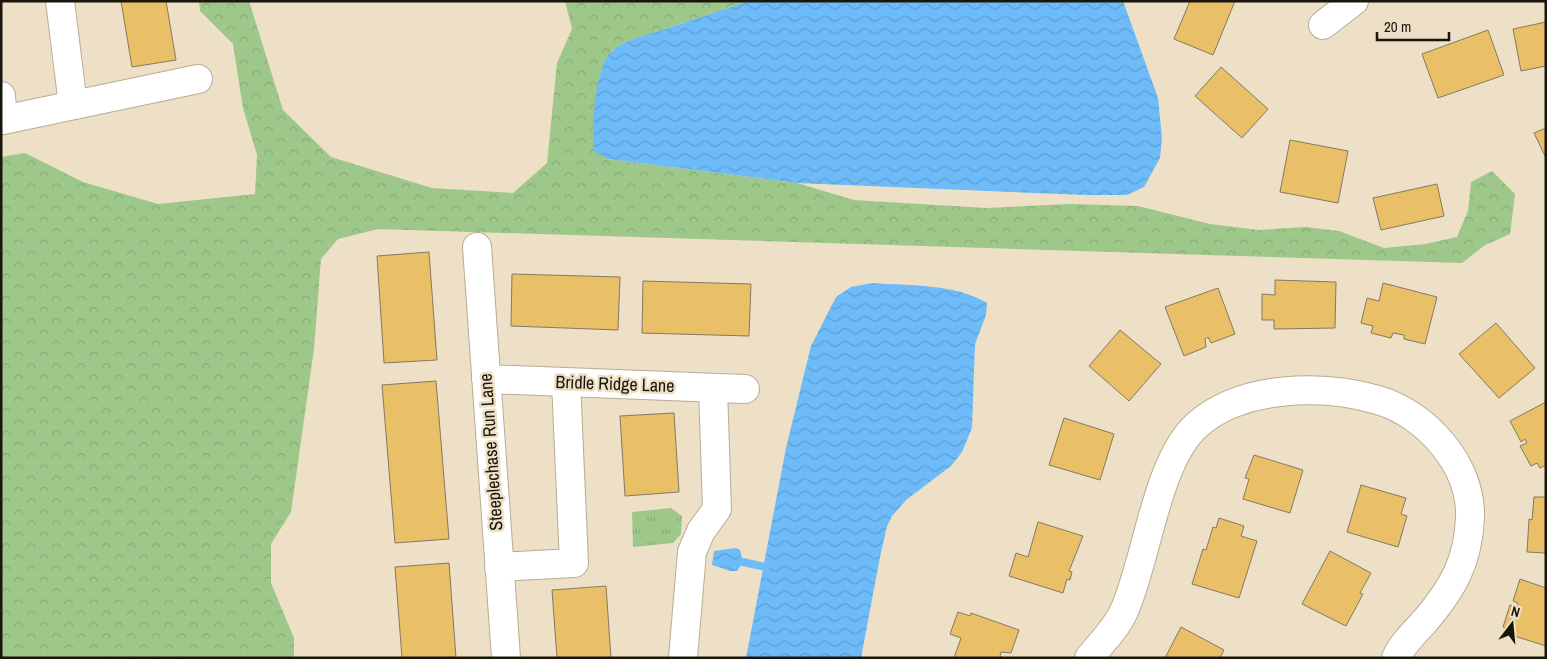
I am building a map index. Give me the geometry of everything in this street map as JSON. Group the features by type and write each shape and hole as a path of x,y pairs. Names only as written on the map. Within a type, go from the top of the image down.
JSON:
{"street":[{"path":"60,1 73,105"},
{"path":"1323,25 1354,1"},
{"path":"1,96 4,120 198,78"},
{"name":"Steeplechase Run Lane","path":"477,247 506,658"},
{"name":"Bridle Ridge Lane","path":"486,380 745,389"},
{"path":"499,566 574,563 566,382"},
{"path":"682,658 692,552 701,531 717,509 714,388"},
{"path":"1089,658 1111,632 1123,613 1164,482 1178,449 1197,425 1222,409 1249,397 1281,392 1341,393 1379,401 1415,417 1445,446 1459,470 1467,494 1470,516 1467,548 1458,577 1396,658"}],"green space":[{"path":"199,1 249,1 283,110 331,157 432,188 513,193 547,163 557,63 572,29 565,1 749,1 632,40 611,51 608,159 797,183 854,200 986,208 1070,204 1138,206 1210,224 1259,230 1305,227 1339,231 1384,248 1425,244 1457,237 1468,211 1471,182 1492,171 1515,194 1510,234 1485,245 1462,263 378,229 338,239 321,259 314,349 291,512 271,544 271,583 294,638 294,658 1,658 1,157 25,153 83,182 158,204 255,194 257,155 243,108 233,44 200,11"},
{"path":"671,508 682,516 681,534 673,543 633,547 632,512"}],"water":[{"path":"749,1 1123,1 1158,98 1162,138 1160,158 1144,187 1127,195 1085,195 797,183 608,159 594,151 593,128 598,83 606,59 612,51 636,38"},
{"path":"872,283 916,285 946,289 960,292 987,303 986,315 975,344 972,428 962,452 951,466 906,500 892,516 887,526 861,658 746,658 786,448 811,346 836,297 851,287"},
{"path":"736,548 740,550 743,562 737,571 730,571 712,565 714,551"}],"building":[{"path":"121,1 166,1 176,60 132,67"},
{"path":"1190,1 1235,1 1213,55 1174,39"},
{"path":"1546,22 1546,66 1521,71 1513,29"},
{"path":"1488,30 1504,75 1438,98 1422,54"},
{"path":"1221,67 1268,109 1242,138 1195,96"},
{"path":"1546,128 1546,158 1534,133"},
{"path":"1290,140 1348,151 1338,203 1280,192"},
{"path":"1437,184 1444,216 1381,230 1373,198"},
{"path":"429,252 437,360 384,363 377,256"},
{"path":"512,274 620,277 618,330 511,326"},
{"path":"1275,280 1336,282 1335,328 1274,329 1274,320 1262,320 1262,294 1275,295"},
{"path":"643,281 751,284 749,336 642,333"},
{"path":"1383,283 1437,297 1425,344 1404,339 1404,335 1393,333 1391,338 1371,333 1373,326 1361,323 1367,298 1379,301"},
{"path":"1218,288 1235,334 1211,343 1208,337 1205,339 1206,347 1184,356 1165,307"},
{"path":"1496,323 1535,368 1499,398 1459,354"},
{"path":"1120,330 1161,364 1129,401 1089,366"},
{"path":"436,381 449,539 395,543 382,385"},
{"path":"1546,402 1546,465 1540,468 1537,463 1531,466 1520,446 1527,443 1525,439 1521,442 1510,421"},
{"path":"674,413 679,492 625,496 620,416"},
{"path":"1064,418 1114,434 1100,480 1049,465"},
{"path":"1254,455 1303,470 1290,513 1243,499 1249,479 1245,478"},
{"path":"1361,485 1406,498 1401,514 1407,516 1398,547 1347,532"},
{"path":"1534,497 1546,497 1546,553 1527,552 1529,519 1532,520"},
{"path":"1219,518 1244,526 1241,536 1257,541 1239,598 1192,584 1203,549 1206,550 1213,527 1216,528"},
{"path":"1038,522 1083,536 1069,571 1072,572 1070,580 1067,579 1063,593 1009,576 1016,553 1028,557"},
{"path":"1330,551 1371,573 1360,593 1363,594 1346,626 1302,604"},
{"path":"449,563 456,658 402,658 395,567"},
{"path":"1520,579 1546,588 1546,646 1508,634 1509,629 1503,627 1510,605 1516,607 1518,603 1513,601"},
{"path":"606,586 611,658 557,658 552,590"},
{"path":"958,612 970,616 971,613 1019,630 1011,653 1001,652 1000,656 1003,658 954,658 961,638 950,634"},
{"path":"1181,627 1224,650 1220,658 1165,658"}],"waterway":[{"path":"743,562 765,567"}]}
